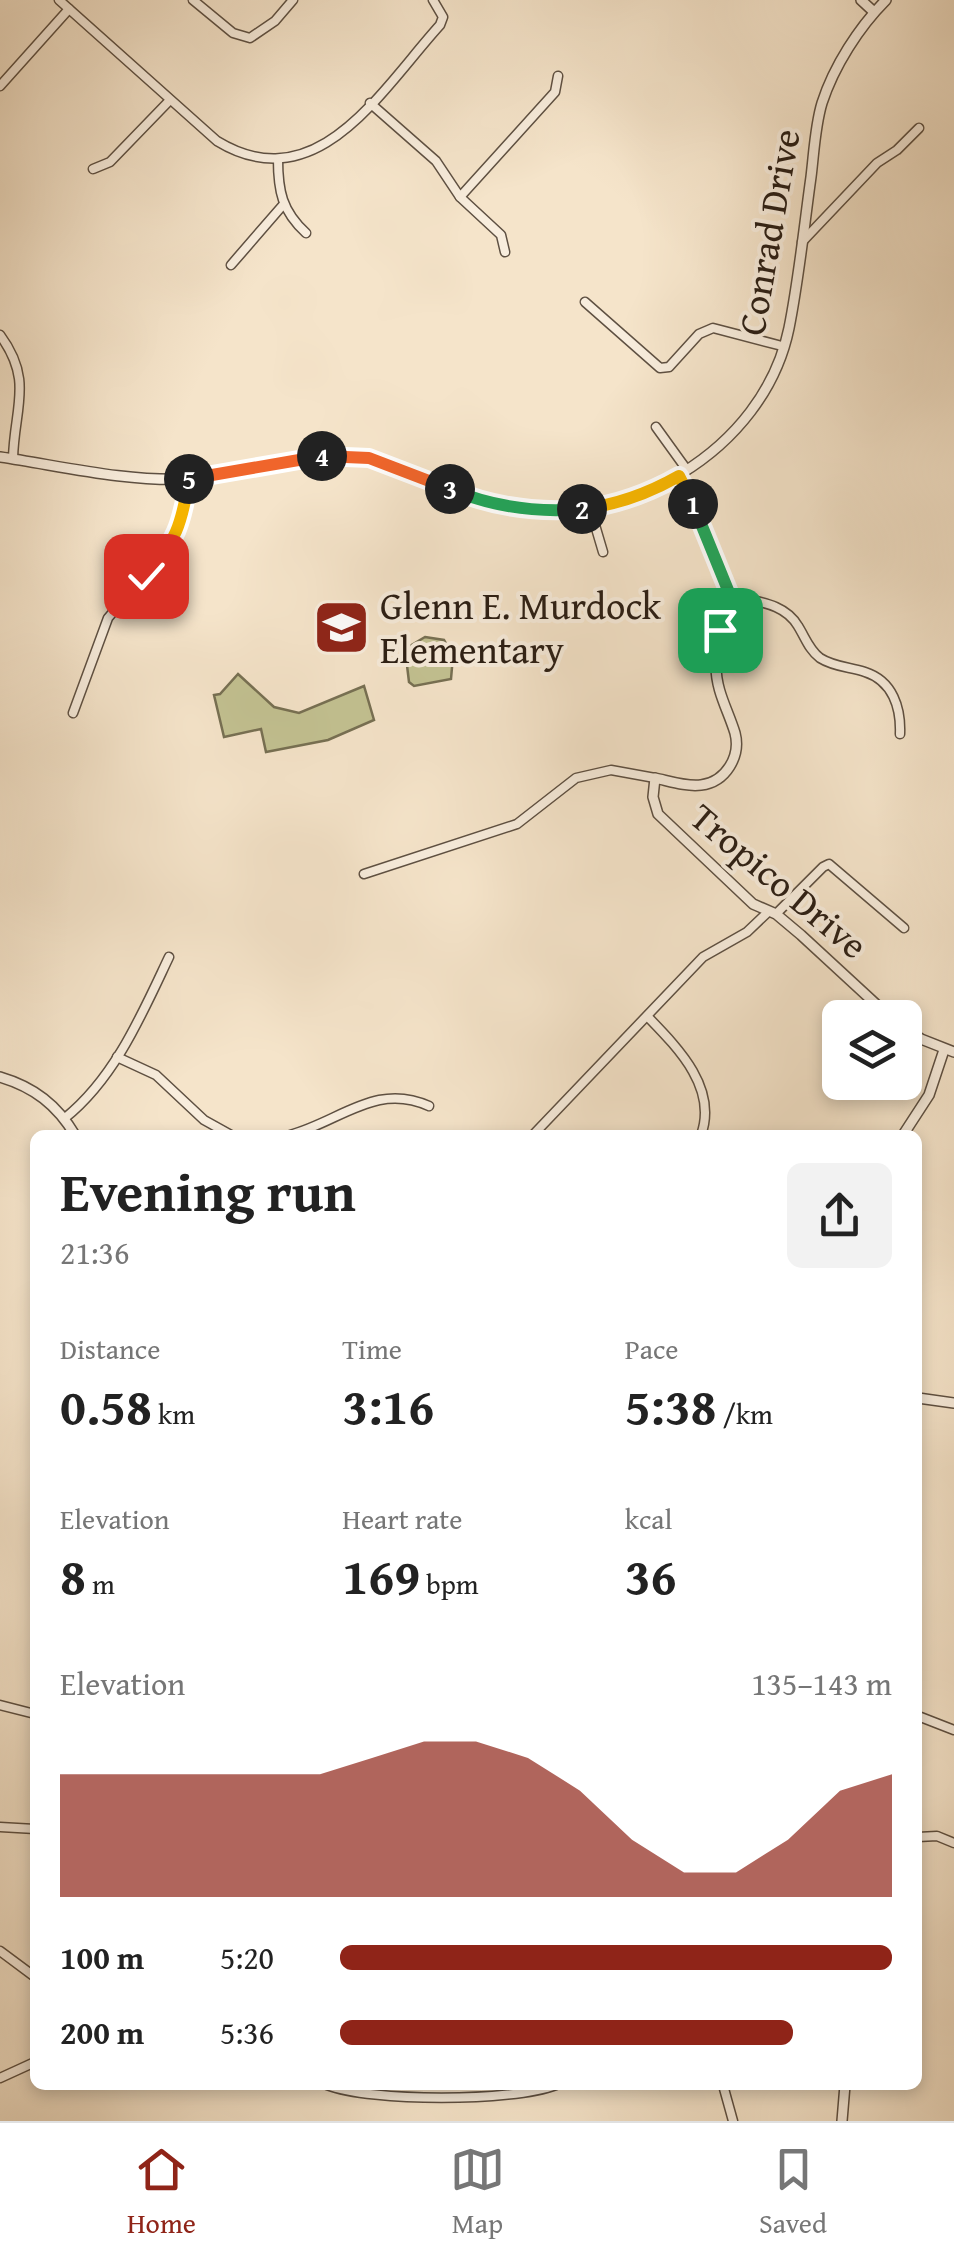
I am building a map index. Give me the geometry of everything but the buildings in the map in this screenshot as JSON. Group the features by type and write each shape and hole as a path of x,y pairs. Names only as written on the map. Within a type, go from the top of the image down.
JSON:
{"street":[{"path":"59,0 226,147 256,158 278,159 299,156 328,144 370,103 440,25 442,17 433,0"},
{"path":"194,0 233,33 250,38 294,0"},
{"path":"861,0 874,12"},
{"name":"Conrad Drive","path":"0,457 143,478 190,479 332,454 387,462 466,496 545,512 616,503 657,488 683,473 729,435 757,400 788,332 822,104 840,63 886,0"},
{"path":"0,86 69,9"},
{"path":"460,197 555,92 558,76"},
{"path":"93,169 110,162 170,100"},
{"path":"370,103 436,161 460,197 501,234 505,252"},
{"path":"802,242 877,163 898,150 919,128"},
{"path":"278,159 282,204 306,234"},
{"path":"231,265 282,204"},
{"path":"585,302 664,369 699,334 713,328 782,346"},
{"path":"0,335 14,353 22,387 13,459"},
{"path":"364,874 517,824 576,778 610,770 705,784 724,774 734,757 736,736 719,693 716,666 730,595 683,473 656,428"},
{"path":"73,713 108,618 176,538 190,479"},
{"path":"590,508 604,552"},
{"path":"730,595 777,607 795,621 820,658 878,679 898,704 900,734"},
{"name":"Tropico Drive","path":"655,778 653,797 663,822 753,904 772,913 870,1000"},
{"path":"538,1130 703,957 747,932 828,864 904,928"},
{"path":"66,1118 95,1092 169,957"},
{"path":"648,1018 687,1058 698,1081 706,1122 703,1130"},
{"path":"906,1130 949,1051 922,1037"},
{"path":"117,1057 156,1075 204,1120 222,1130"},
{"path":"0,1077 38,1093 66,1118 72,1130"},
{"path":"302,1130 377,1099 397,1096 429,1106"},
{"path":"922,1399 954,1403"},
{"path":"0,1705 30,1713"},
{"path":"922,1718 954,1730"},
{"path":"0,1827 30,1829"},
{"path":"922,1837 937,1836 954,1842"},
{"path":"0,1951 30,1973"},
{"path":"0,2078 30,2064"},
{"path":"346,2090 371,2096 500,2098 534,2090"},
{"path":"462,2090 465,2095"},
{"path":"724,2090 733,2121"},
{"path":"842,2121 845,2090"}],"shaded area":[{"path":"425,637 444,640 453,656 451,679 414,686 409,682 405,649"},
{"path":"238,674 274,707 299,713 364,686 374,720 328,740 266,752 261,729 224,737 214,695 220,694"}],"place":[{"name":"Glenn E. Murdock Elementary","path":"341,628"}],"route":[{"path":"146,576 176,538 190,479 332,454 387,462 466,496 545,512 616,503 679,476 730,595 720,630"}]}
